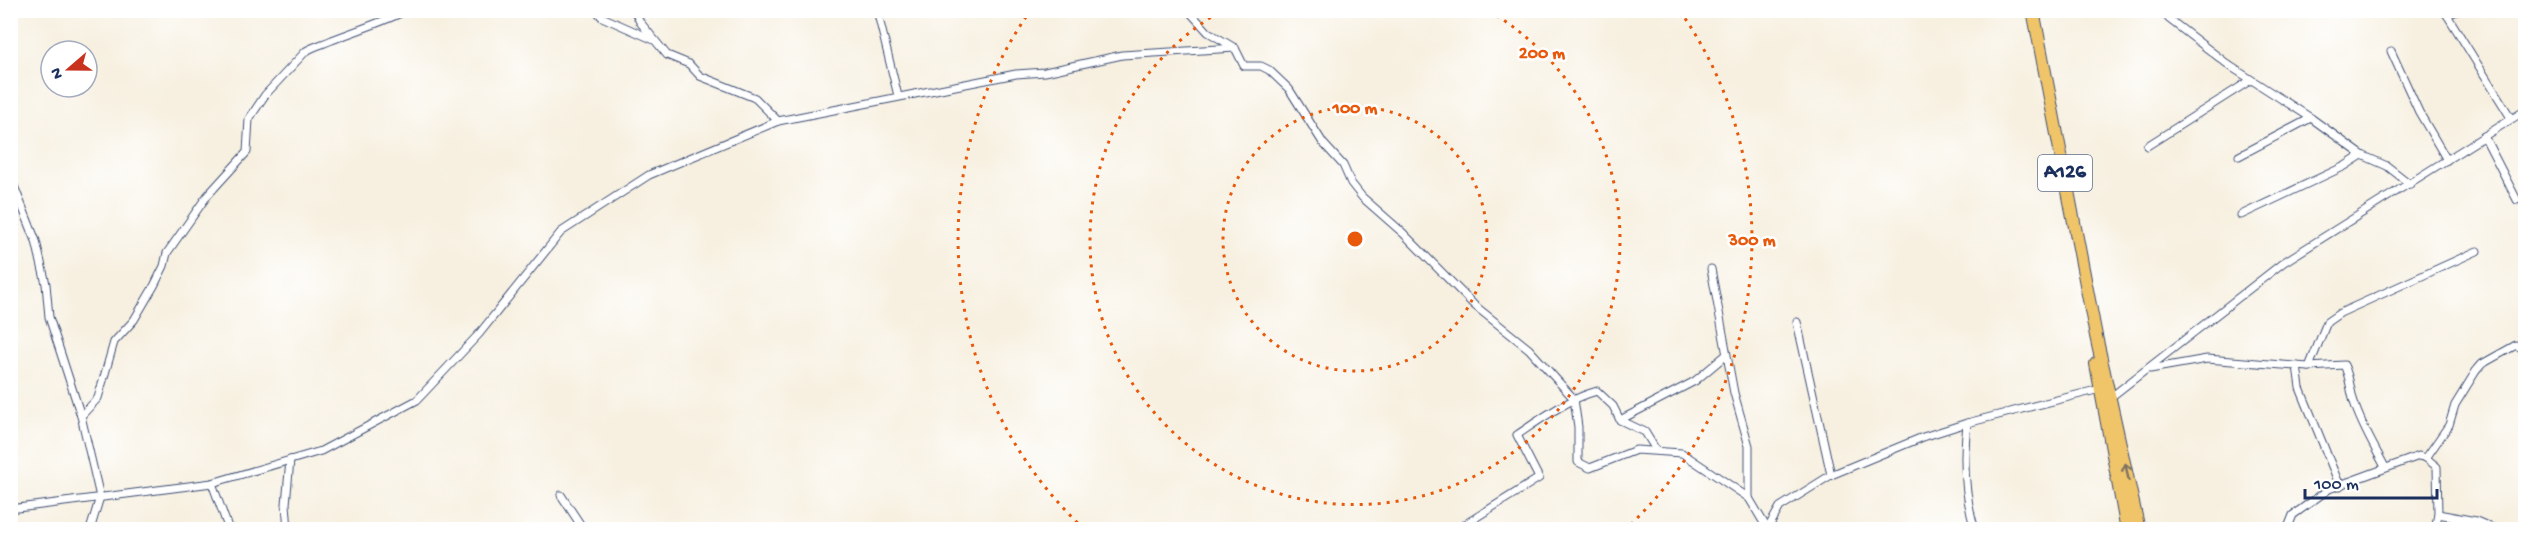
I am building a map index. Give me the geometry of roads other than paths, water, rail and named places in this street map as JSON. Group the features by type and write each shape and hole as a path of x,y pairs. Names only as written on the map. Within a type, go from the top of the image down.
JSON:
{"highway":[{"name":"A126","path":"2033,10 2096,336 2139,530"},
{"name":"A126","path":"2096,336 2100,389 2127,530"}],"street":[{"path":"81,416 98,398 114,342 134,320 164,266 166,253 207,196 247,152 249,119 265,95 306,51 314,46 369,24 392,18 407,10"},
{"path":"596,10 602,17 656,41"},
{"path":"634,10 667,55 689,64 700,76 755,98 778,121"},
{"path":"877,10 898,96"},
{"path":"1188,10 1208,32 1234,48 1244,66 1261,66 1269,70 1289,89 1323,143 1343,165 1351,183 1362,196 1403,233 1474,305 1529,349 1574,399 1578,427 1578,462 1590,468 1636,450 1682,453 1749,498 1768,529 1780,507 1831,475 1923,437 1967,423 2100,389"},
{"path":"2163,10 2169,19 2213,53 2362,155 2387,166 2410,184"},
{"path":"2459,10 2446,13 2511,118"},
{"path":"10,509 212,483 321,451 417,400 479,334 561,232 649,175 778,121 1016,74 1045,72 1122,55 1234,48"},
{"path":"2391,51 2419,112 2446,160"},
{"path":"2147,146 2252,80"},
{"path":"2111,397 2284,262 2526,110"},
{"path":"2239,156 2311,118"},
{"path":"2484,136 2517,200"},
{"path":"2241,214 2345,166 2362,155"},
{"path":"10,176 36,241 46,284 49,317 81,416 100,497 90,530"},
{"path":"2309,367 2327,322 2340,313 2477,250"},
{"path":"1711,269 1726,356 1749,446 1749,498"},
{"path":"1797,322 1831,475"},
{"path":"2426,458 2449,425 2455,405 2482,364 2516,345 2526,351"},
{"path":"1620,420 1695,381 1726,356"},
{"path":"2147,369 2207,359 2309,367 2344,365 2349,375 2359,417 2385,467"},
{"path":"2297,366 2300,388 2340,486"},
{"path":"1456,530 1539,478 1517,435 1574,399 1597,391 1612,406 1620,420 1645,432 1656,450"},
{"path":"1967,423 1964,470 1970,514 1975,530"},
{"path":"2287,530 2293,514 2329,489 2419,456 2426,458 2437,467 2438,514 2435,530"},
{"path":"288,530 286,504 290,460"},
{"path":"212,483 223,519 229,530"},
{"path":"561,495 584,530"},
{"path":"2438,514 2476,521 2497,530"}]}
